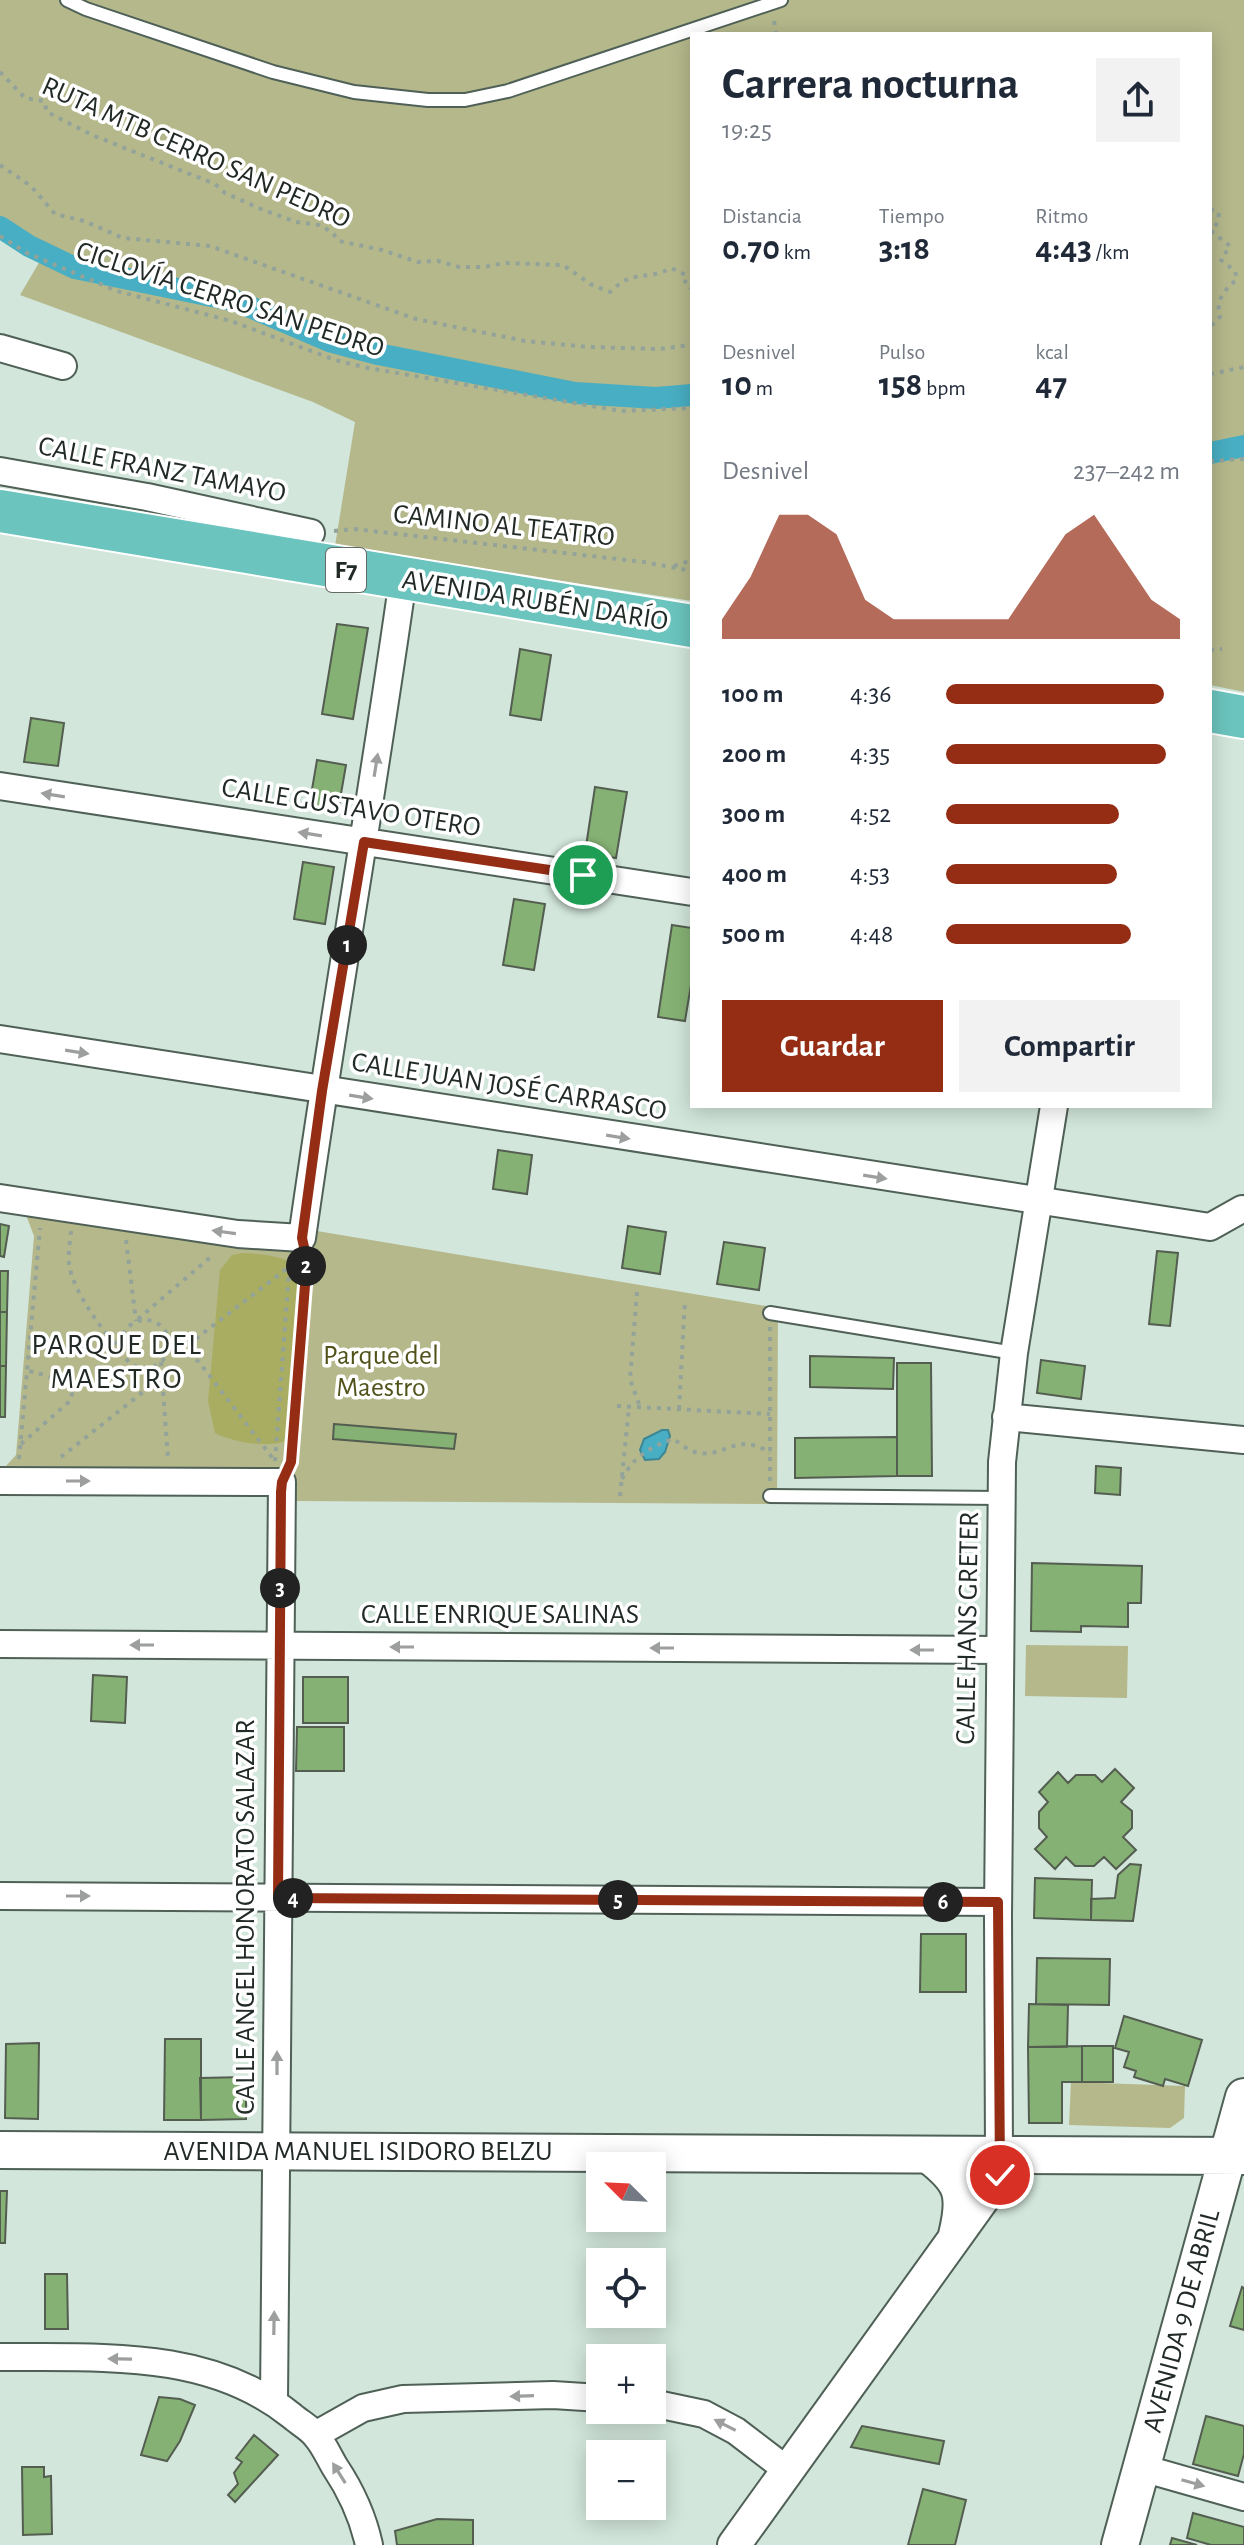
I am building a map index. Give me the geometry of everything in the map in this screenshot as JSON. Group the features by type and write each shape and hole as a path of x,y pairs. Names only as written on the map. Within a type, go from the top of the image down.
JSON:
{"highway":[{"name":"AVENIDA RUBÉN DARÍO","path":"0,511 690,626"},
{"path":"1212,711 1244,717"}],"main road":[{"name":"AVENIDA 9 DE ABRIL","path":"1120,2545 1236,2156 1244,2097"},
{"name":"AVENIDA MANUEL ISIDORO BELZU","path":"0,2150 1236,2156"}],"street":[{"path":"0,348 63,366"},
{"name":"CALLE FRANZ TAMAYO","path":"0,471 147,497 311,533"},
{"path":"0,1198 238,1234 302,1238 322,1091 364,842 403,579"},
{"name":"CALLE GUSTAVO OTERO","path":"0,786 690,892"},
{"name":"CALLE JUAN JOSÉ CARRASCO","path":"0,1039 1210,1227 1242,1209"},
{"name":"CALLE HANS GRETER","path":"999,2155 1002,1462 1014,1353 1054,1108"},
{"path":"1006,1417 1244,1440"},
{"path":"16,1481 169,1481 278,1472"},
{"name":"CALLE ANGEL HONORATO SALAZAR","path":"274,2401 278,1472"},
{"name":"CALLE ENRIQUE SALINAS","path":"0,1644 1000,1650"},
{"path":"0,1896 998,1902"},
{"path":"734,2545 1000,2175 999,2155"},
{"path":"927,2156 951,2177 960,2195 955,2237"},
{"path":"0,2357 158,2361 231,2379 274,2401 315,2435 349,2489 369,2545"},
{"path":"315,2435 363,2408 403,2399 553,2395 586,2397"},
{"path":"666,2406 704,2414 736,2431 787,2470"},
{"path":"1142,2468 1244,2497"}],"lane":[{"path":"67,0 273,72 354,92 428,100 465,100 508,91 781,0"},
{"path":"770,1313 1014,1353"},
{"path":"770,1496 1002,1498"}],"path":[{"name":"RUTA MTB CERRO SAN PEDRO","path":"0,72 25,98 44,101 47,112 92,135 215,184 225,193 261,209 296,222 319,225 332,232 339,241 418,262 438,261 459,267 504,263 563,265 592,285 610,292 628,277 661,273 671,268 686,275 685,284 690,288"},
{"path":"0,165 31,186 55,214 84,221 123,238 210,246 416,319 541,343 658,349 690,345"},
{"path":"1212,210 1219,213 1218,222 1212,230"},
{"path":"1212,232 1230,246 1221,260 1235,271 1237,279 1224,292 1217,306 1220,317 1212,325"},
{"name":"CICLOVÍA CERRO SAN PEDRO","path":"0,236 27,253 117,291 231,321 335,360 621,411 690,408"},
{"path":"1212,374 1244,367"},
{"path":"1212,461 1244,459"},
{"name":"CAMINO AL TEATRO","path":"311,533 354,529 644,562 690,571"},
{"path":"671,567 690,561"},
{"path":"1212,650 1222,649"},
{"path":"16,1481 42,1204"},
{"path":"72,1209 69,1266 86,1304 123,1353"},
{"path":"123,1217 136,1321"},
{"path":"70,1386 98,1367 125,1331 238,1234"},
{"path":"278,1472 290,1257 302,1238"},
{"path":"278,1472 291,1462 307,1260 302,1238"},
{"path":"180,1351 290,1266"},
{"path":"637,1292 630,1379 640,1407"},
{"path":"679,1409 685,1300"},
{"path":"770,1313 770,1496"},
{"path":"125,1331 121,1346 127,1360 140,1368 161,1362 169,1347 169,1339 160,1324 153,1320 136,1321"},
{"path":"169,1347 199,1362 278,1472"},
{"path":"161,1362 169,1481"},
{"path":"21,1444 70,1401 72,1394 70,1386 63,1381 44,1376 39,1371 27,1371"},
{"path":"16,1481 162,1377"},
{"path":"617,1406 770,1414"},
{"path":"620,1496 629,1407"},
{"path":"622,1479 630,1463 673,1439 693,1452 703,1453 747,1442 757,1444 770,1453"}],"green space":[{"path":"0,0 1244,0 1244,692 1212,685 1212,32 690,32 690,601 335,546 355,422 313,402 20,295 47,249 0,219"},
{"path":"0,478 141,504 335,546 0,486"},
{"name":"Parque del Maestro","path":"26,1215 312,1255 317,1231 778,1308 777,1504 291,1501 290,1470 6,1466 16,1455 34,1236"},
{"path":"232,1255 268,1255 293,1263 305,1277 294,1437 286,1441 266,1444 243,1442 215,1433 208,1401 220,1270"},
{"path":"1026,1645 1128,1646 1127,1698 1025,1696"},
{"path":"1071,2082 1185,2086 1184,2118 1170,2128 1069,2125"}],"water":[{"path":"668,1430 670,1436 665,1452 659,1459 645,1460 640,1450 644,1439"}],"building":[{"path":"337,624 368,628 353,719 322,714"},
{"path":"520,649 551,655 541,720 510,715"},
{"path":"31,718 64,723 58,766 24,762"},
{"path":"317,760 346,765 338,811 309,807"},
{"path":"595,787 627,792 616,858 585,853"},
{"path":"303,862 334,867 325,924 294,919"},
{"path":"514,899 545,904 534,970 503,965"},
{"path":"672,925 690,928 690,991 685,1021 658,1017"},
{"path":"498,1150 532,1155 527,1194 493,1189"},
{"path":"0,1224 9,1226 4,1257 0,1256"},
{"path":"628,1226 666,1232 660,1274 622,1268"},
{"path":"724,1242 765,1248 759,1290 717,1284"},
{"path":"1157,1251 1178,1253 1170,1326 1149,1324"},
{"path":"0,1271 8,1271 7,1312 0,1312"},
{"path":"0,1312 7,1312 6,1366 0,1366"},
{"path":"810,1356 894,1358 893,1389 810,1387"},
{"path":"1041,1360 1085,1366 1081,1399 1037,1393"},
{"path":"897,1363 931,1363 932,1476 897,1476"},
{"path":"0,1366 6,1366 5,1417 0,1417"},
{"path":"334,1424 456,1434 454,1449 333,1439"},
{"path":"897,1437 897,1476 795,1478 795,1438"},
{"path":"1096,1466 1121,1468 1120,1495 1095,1493"},
{"path":"1032,1563 1142,1566 1141,1603 1128,1603 1128,1627 1081,1626 1081,1632 1031,1631"},
{"path":"93,1675 127,1677 125,1723 91,1721"},
{"path":"303,1677 348,1677 348,1723 303,1723"},
{"path":"297,1727 344,1727 344,1771 296,1771"},
{"path":"1115,1769 1134,1788 1121,1802 1132,1811 1132,1828 1123,1837 1136,1850 1116,1869 1104,1857 1094,1866 1075,1866 1066,1857 1055,1869 1035,1849 1047,1837 1039,1828 1039,1812 1048,1802 1039,1792 1058,1772 1068,1783 1076,1775 1095,1775 1102,1782"},
{"path":"1130,1864 1141,1865 1133,1921 1091,1920 1091,1899 1115,1898 1118,1875"},
{"path":"1035,1878 1092,1880 1091,1920 1034,1918"},
{"path":"921,1934 966,1934 966,1992 920,1992"},
{"path":"1037,1958 1110,1959 1109,2005 1036,2004"},
{"path":"1029,2004 1068,2005 1067,2047 1028,2047"},
{"path":"1124,2016 1202,2040 1188,2086 1165,2079 1163,2086 1134,2077 1136,2071 1124,2067 1129,2052 1115,2048"},
{"path":"165,2039 201,2039 201,2120 164,2120"},
{"path":"39,2043 38,2119 5,2118 6,2044"},
{"path":"1082,2046 1082,2082 1062,2082 1062,2123 1029,2123 1028,2047"},
{"path":"1082,2046 1113,2046 1113,2082 1082,2082"},
{"path":"246,2077 246,2119 201,2120 200,2078"},
{"path":"0,2191 7,2191 5,2243 0,2243"},
{"path":"45,2274 67,2274 68,2329 45,2329"},
{"path":"1244,2288 1244,2330 1230,2326"},
{"path":"159,2397 180,2399 195,2405 180,2441 167,2461 141,2455"},
{"path":"1206,2416 1244,2426 1244,2454 1238,2476 1193,2464"},
{"path":"862,2426 944,2441 939,2464 851,2447"},
{"path":"254,2435 278,2455 235,2502 228,2495 238,2484 234,2473 242,2462 236,2458"},
{"path":"22,2467 44,2467 44,2477 51,2476 52,2534 23,2535"},
{"path":"923,2489 966,2500 955,2545 908,2545"},
{"path":"1193,2513 1244,2527 1244,2545 1211,2545 1187,2538"},
{"path":"437,2519 473,2520 473,2545 397,2545 395,2531"},
{"path":"1172,2538 1197,2545 1170,2545"}],"waterway":[{"path":"0,227 29,246 75,268 236,301 329,341 378,354 575,393 656,398 690,395"},
{"path":"1212,453 1244,446"}],"district":[{"name":"PARQUE DEL MAESTRO","path":"117,1362"}],"route":[{"path":"583,875 364,842 322,1091 302,1238 307,1260 291,1462 281,1492 278,1898 998,1902 1000,2175"}]}
